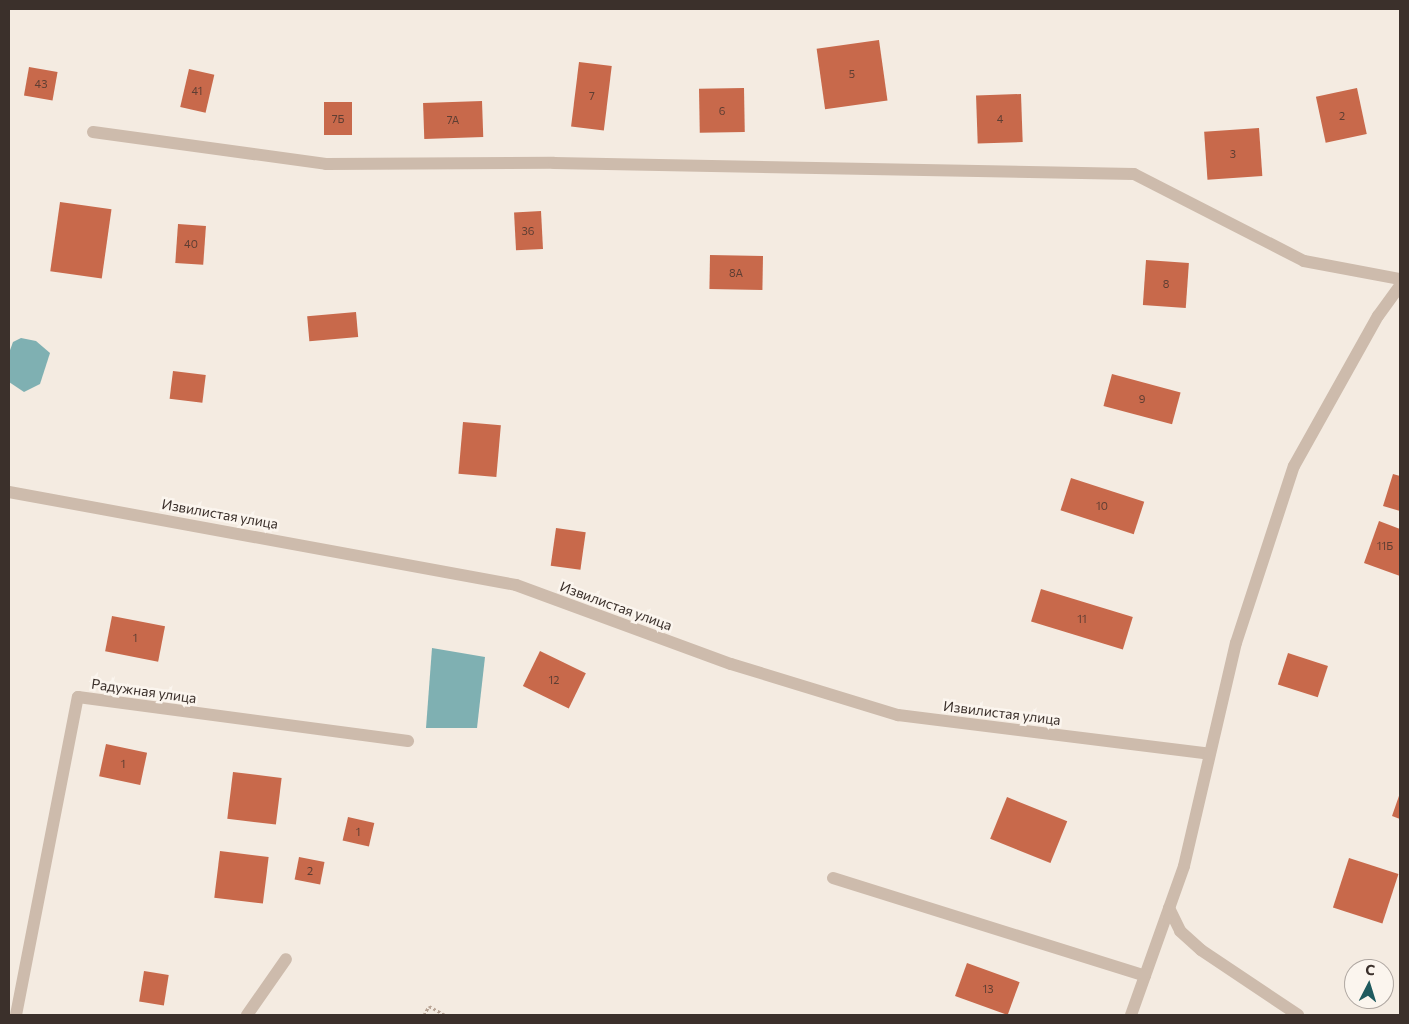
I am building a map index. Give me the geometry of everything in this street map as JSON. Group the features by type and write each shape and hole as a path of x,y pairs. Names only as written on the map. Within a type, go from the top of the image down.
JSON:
{"street":[{"path":"93,132 326,164 564,163 1134,174 1304,261 1400,279"},
{"path":"1131,1015 1169,908 1210,754 1236,643 1294,466 1378,316 1400,286"},
{"name":"Извилистая улица","path":"9,492 516,585 731,664 898,715 1210,754"},
{"name":"Радужная улица","path":"16,1015 78,697 408,741"},
{"path":"833,878 1145,976"},
{"path":"1169,908 1180,931 1200,950 1298,1015"},
{"path":"247,1015 286,959"}],"path":[{"path":"424,1015 429,1006 445,1015"}],"water":[{"path":"21,338 36,341 50,353 40,384 24,392 9,382 9,353 13,342"},
{"path":"432,648 485,657 477,728 426,728"}],"building":[{"path":"879,40 887,100 825,109 817,49"},
{"path":"579,62 612,66 604,131 571,127"},
{"path":"29,67 58,72 53,101 24,96"},
{"path":"189,69 214,75 206,113 180,107"},
{"path":"744,88 745,132 700,133 699,89"},
{"path":"1357,88 1367,134 1326,143 1316,97"},
{"path":"1021,94 1023,142 978,144 976,96"},
{"path":"482,101 483,137 424,139 423,103"},
{"path":"324,102 352,102 352,135 324,135"},
{"path":"1259,128 1262,176 1207,180 1204,132"},
{"path":"60,202 111,209 102,279 50,271"},
{"path":"541,211 543,249 516,250 514,212"},
{"path":"178,224 206,226 203,265 175,263"},
{"path":"710,255 763,256 762,290 709,289"},
{"path":"1146,260 1189,263 1186,308 1143,305"},
{"path":"356,312 358,337 309,341 307,316"},
{"path":"173,371 206,375 202,403 170,399"},
{"path":"1112,374 1181,392 1172,424 1103,406"},
{"path":"463,422 501,425 496,477 458,474"},
{"path":"1393,474 1400,476 1400,511 1383,506"},
{"path":"1071,478 1144,502 1134,534 1060,510"},
{"path":"1379,521 1400,529 1400,576 1364,563"},
{"path":"556,528 586,532 580,570 551,566"},
{"path":"1041,589 1133,617 1123,650 1031,622"},
{"path":"112,616 165,626 158,662 105,651"},
{"path":"540,651 586,673 569,708 523,686"},
{"path":"1288,653 1328,666 1318,697 1278,684"},
{"path":"106,744 147,753 140,785 99,776"},
{"path":"233,772 282,778 276,825 227,819"},
{"path":"1400,793 1400,819 1392,816"},
{"path":"1007,797 1067,821 1050,863 990,839"},
{"path":"348,817 374,823 369,846 343,840"},
{"path":"220,851 269,857 263,904 214,898"},
{"path":"299,857 325,862 320,885 295,880"},
{"path":"1349,858 1398,874 1382,924 1333,907"},
{"path":"967,963 1020,982 1008,1015 955,996"},
{"path":"144,971 169,975 164,1006 139,1002"}]}
